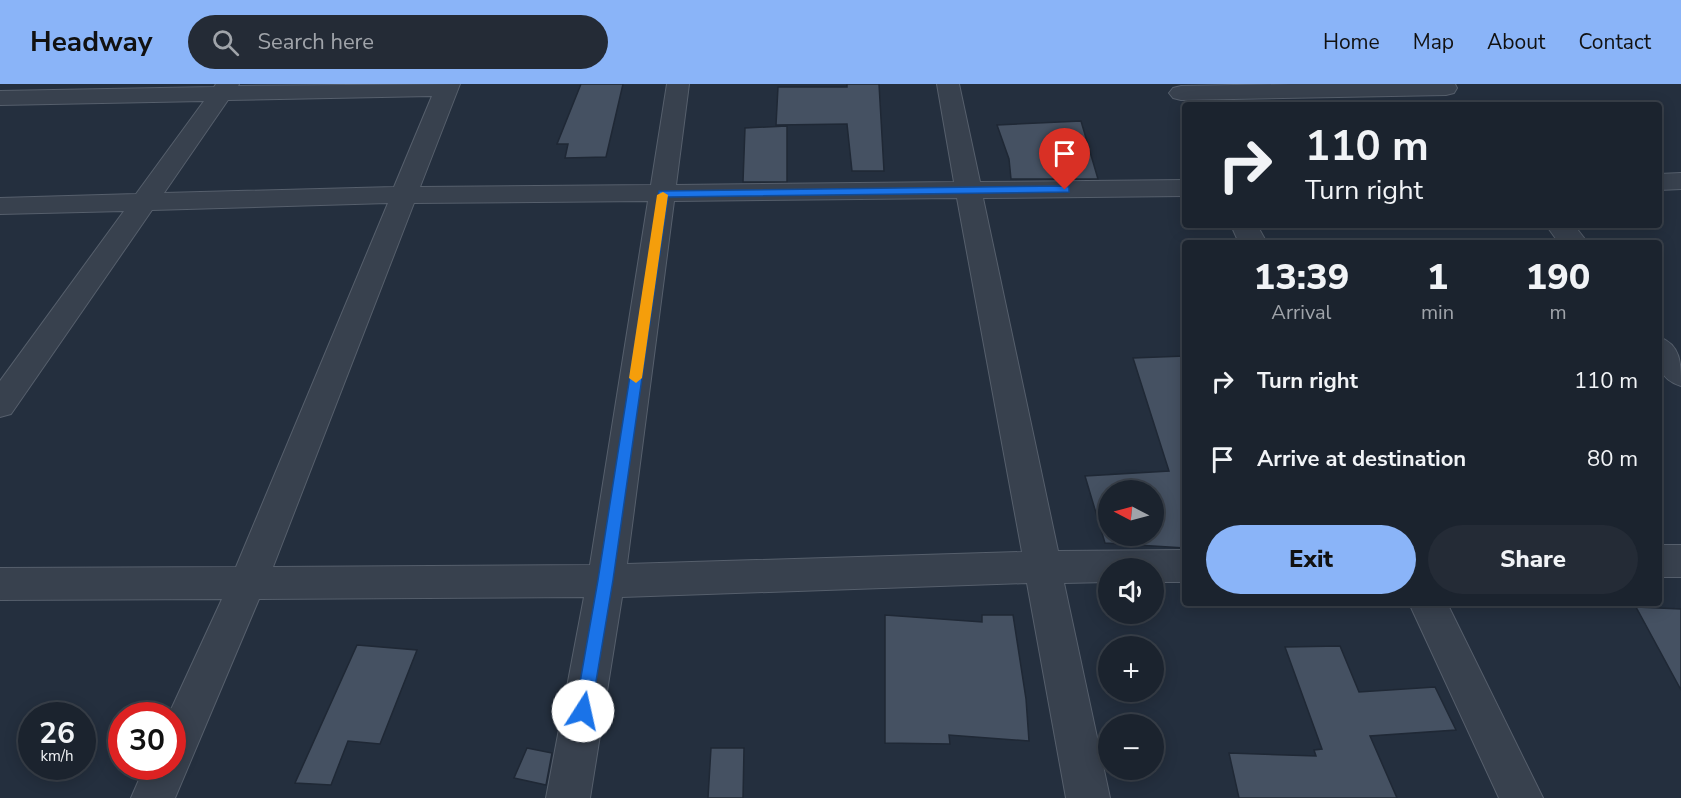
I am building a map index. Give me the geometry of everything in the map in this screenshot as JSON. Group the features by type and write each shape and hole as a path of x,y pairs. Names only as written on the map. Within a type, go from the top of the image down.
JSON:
{"street":[{"path":"568,798 606,580 678,84"},
{"path":"948,84 1045,567 1088,798"},
{"path":"0,98 225,89 448,87 248,582 186,722"},
{"path":"0,405 225,89"},
{"path":"1182,94 1450,92"},
{"path":"1662,182 1681,182"},
{"path":"0,206 404,195 1182,188"},
{"path":"1562,228 1572,240"},
{"path":"1662,352 1681,375"},
{"path":"1662,561 1681,561"},
{"path":"0,585 606,580 1045,567 1182,566"},
{"path":"1429,606 1521,798"},
{"path":"153,798 161,780"}],"building":[{"path":"581,84 623,84 606,157 565,158 568,144 557,144"},
{"path":"847,84 879,84 884,171 852,171 847,124 776,125 778,87 847,87"},
{"path":"1081,121 1098,179 1011,179 1009,159 997,125"},
{"path":"787,126 787,182 743,182 745,128"},
{"path":"1182,356 1182,548 1153,546 1164,546 1164,480 1098,480 1098,520 1085,476 1169,471 1133,358"},
{"path":"1636,607 1681,609 1681,690"},
{"path":"885,615 982,622 982,615 1013,615 1026,699 1029,741 949,735 950,744 885,743"},
{"path":"357,645 417,650 380,744 348,741 331,785 295,783"},
{"path":"1340,646 1359,692 1435,687 1456,730 1370,736 1397,798 1239,798 1229,753 1316,756 1314,750 1322,749 1285,647"},
{"path":"527,748 552,753 546,785 514,778"},
{"path":"711,748 744,748 743,798 708,798"}],"slow traffic":[{"path":"636,378 663,195"}],"route":[{"path":"583,711 606,580 663,193 1065,190"}]}
